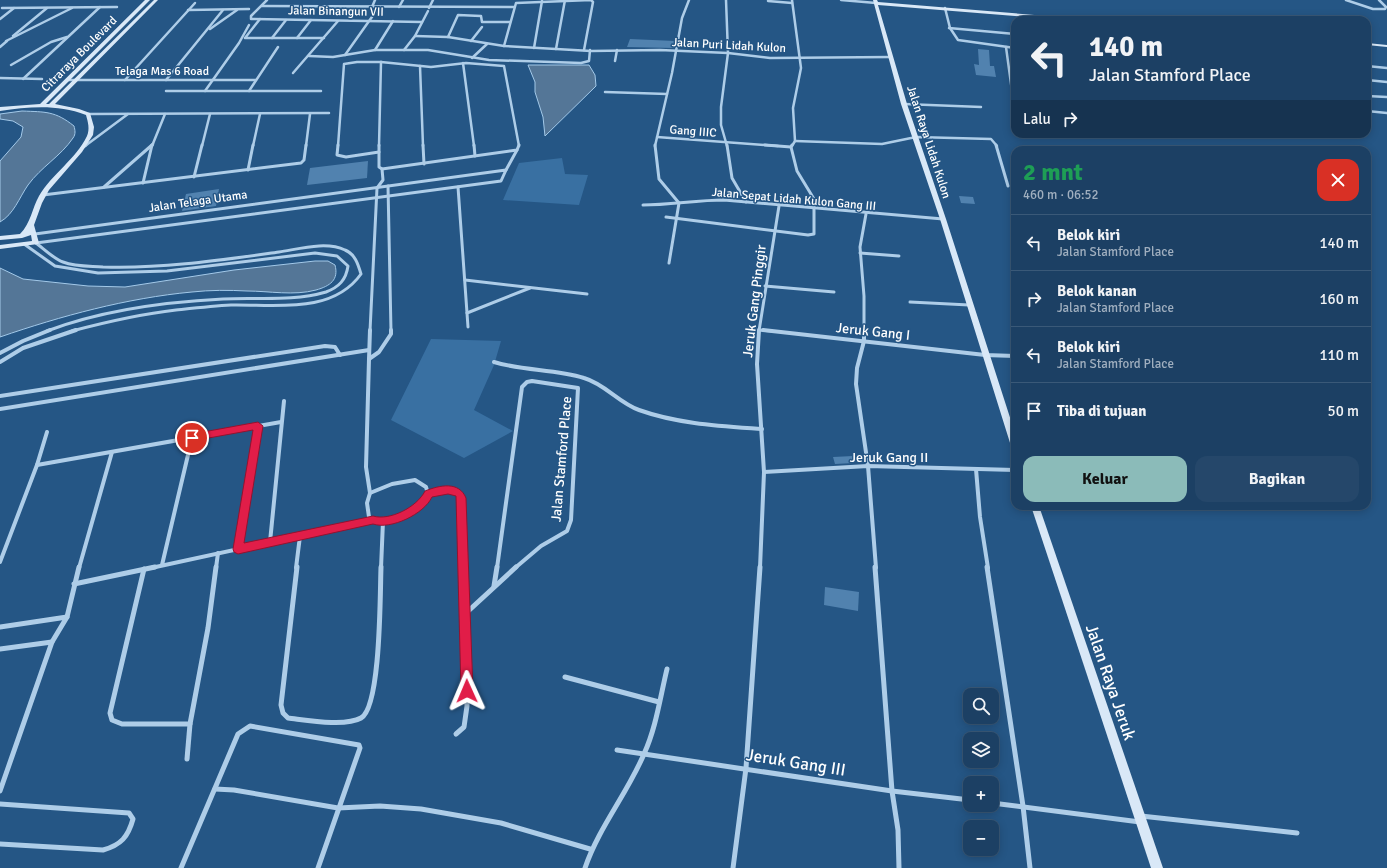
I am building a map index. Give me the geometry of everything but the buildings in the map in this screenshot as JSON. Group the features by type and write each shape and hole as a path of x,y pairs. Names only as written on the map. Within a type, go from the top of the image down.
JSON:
{"main road":[{"name":"Citraraya Boulevard","path":"42,105 148,0"},
{"name":"Citraraya Boulevard","path":"51,105 156,0"},
{"path":"876,1 1037,16"},
{"name":"Jalan Raya Lidah Kulon","path":"876,1 904,104 943,219 969,306"},
{"path":"1371,44 1387,46"},
{"path":"0,105 17,107"},
{"path":"0,109 42,105 78,109 88,114 91,124 90,135 53,180 43,195 34,214 32,226 36,242"},
{"path":"24,244 22,236 32,226"},
{"name":"Jalan Telaga Utama","path":"0,238 35,234"},
{"name":"Jalan Telaga Utama","path":"0,247 36,242"},
{"path":"969,306 1011,434"},
{"name":"Jalan Raya Jeruk","path":"1036,510 1142,819 1157,868"}],"street":[{"path":"260,19 250,18 267,0"},
{"path":"372,7 375,0"},
{"path":"399,7 403,0"},
{"path":"404,50 415,36 433,0"},
{"path":"556,49 565,0"},
{"path":"504,46 514,7 518,2 565,0 593,1 584,50"},
{"path":"669,263 679,203 658,179 655,151 682,18 689,0"},
{"path":"726,0 728,53 721,107 721,125 727,143 732,178 746,202"},
{"path":"841,0 876,1"},
{"path":"1346,0 1373,9 1385,9 1386,7 1379,0"},
{"path":"534,48 542,1"},
{"path":"666,217 812,235 815,230 814,199 797,171 791,147 794,141 793,108 801,68 801,57 792,1 768,1"},
{"path":"125,80 195,3"},
{"path":"262,6 399,7 429,9 514,7"},
{"path":"6,41 73,7"},
{"path":"23,78 100,7"},
{"path":"2,8 118,7"},
{"path":"345,55 379,7"},
{"path":"0,19 14,8"},
{"path":"0,47 47,8"},
{"path":"945,8 951,35 963,42 1011,48"},
{"path":"188,10 249,10"},
{"path":"166,80 223,10"},
{"path":"205,32 238,10"},
{"path":"448,38 458,15 481,16 482,22 510,22"},
{"path":"260,19 245,38 324,38"},
{"name":"Jalan Binangun VII","path":"260,19 422,22"},
{"path":"272,38 286,20"},
{"path":"297,38 311,20"},
{"path":"293,73 338,21"},
{"path":"375,50 393,21"},
{"path":"205,91 239,43 249,25"},
{"path":"471,41 482,28"},
{"path":"949,28 1011,34"},
{"path":"11,65 51,42 68,36"},
{"name":"Jalan Puri Lidah Kulon","path":"415,36 448,38 504,46 534,48 728,53 759,58 891,57"},
{"path":"472,58 487,44"},
{"path":"249,91 278,47"},
{"path":"1006,47 1011,84"},
{"path":"309,56 345,55 375,50 404,50 436,51 472,58 581,63 589,61 590,50"},
{"path":"615,61 617,50"},
{"path":"380,152 346,156 337,155 344,64 352,62 381,62 428,67 463,63 502,65 504,66 519,145 506,170"},
{"path":"373,520 368,512 367,503 370,493 367,482 366,467 369,350 371,337 377,188 383,180 382,169 379,166 381,62"},
{"path":"463,63 475,156"},
{"path":"420,66 424,164"},
{"path":"1371,66 1387,68"},
{"path":"0,78 42,79"},
{"name":"Telaga Mas 6 Road","path":"67,80 256,80"},
{"path":"1371,80 1387,82"},
{"path":"166,91 321,91"},
{"path":"605,92 667,94"},
{"path":"1371,96 1387,98"},
{"path":"904,104 981,107"},
{"path":"1371,111 1387,113"},
{"path":"88,114 329,113"},
{"path":"77,152 129,114"},
{"path":"143,183 153,143 165,114"},
{"path":"194,177 210,114"},
{"path":"248,170 260,114"},
{"path":"43,195 303,162 310,114"},
{"name":"Gang IIIC","path":"657,137 791,147"},
{"path":"794,141 882,144 904,141 916,137 994,140 1008,186"},
{"path":"103,188 153,143"},
{"path":"382,169 517,150"},
{"name":"Jalan Telaga Utama","path":"35,234 506,170"},
{"name":"Jalan Telaga Utama","path":"36,242 501,181 506,170"},
{"path":"369,359 383,347 391,334 388,186"},
{"path":"458,187 468,327"},
{"name":"Jalan Sepat Lidah Kulon Gang III","path":"643,205 679,203 697,200 746,202 814,210 943,219"},
{"name":"Jeruk Gang Pinggir","path":"733,868 746,768 761,558 764,472 757,364 759,330 773,231 779,206"},
{"path":"866,214 861,234 860,253 864,296 864,342 857,368 856,384 868,466 892,791 897,808 899,823 899,868"},
{"path":"0,362 16,352 62,335 106,322 132,317 194,307 244,305 290,306 322,301 345,292 354,286 362,274 359,263 350,251 334,246 169,266 129,268 78,266 62,262 36,242"},
{"path":"0,353 11,346 45,332 108,315 133,310 195,301 288,298 320,294 340,285 347,276 348,266 341,257 315,253 151,272 98,273 72,270 55,266 24,244"},
{"path":"860,253 898,256"},
{"path":"465,280 587,294"},
{"path":"765,286 834,292"},
{"path":"467,313 531,288"},
{"path":"910,302 969,306"},
{"name":"Jeruk Gang I","path":"759,330 985,355 1011,356"},
{"path":"0,396 325,346 336,347 340,355"},
{"path":"0,409 369,350"},
{"path":"494,362 584,378 598,384 611,394 638,409 717,426 762,429"},
{"name":"Jalan Stamford Place","path":"465,614 494,586 541,546 567,531 571,520 579,392 578,388 532,381 527,382 522,386 494,586"},
{"path":"270,542 284,401"},
{"path":"37,465 281,422"},
{"path":"238,549 258,426"},
{"path":"0,562 37,465 47,432"},
{"path":"162,565 192,438"},
{"path":"0,791 52,642 67,617 74,584 112,452"},
{"name":"Jeruk Gang II","path":"764,472 868,466 1011,470"},
{"path":"976,469 980,517 1030,868"},
{"path":"370,493 392,484 415,480 426,487 428,494"},
{"path":"74,584 373,520 383,521 407,514 422,503 428,494 441,490 455,490 460,493 462,498 467,718 464,727 456,734"},
{"path":"300,536 281,705 283,713 288,718 322,722 356,720 361,718 366,713 372,698 376,677 383,521"},
{"path":"186,759 190,724 208,628 218,553"},
{"path":"144,569 110,713 112,720 122,724 190,724"},
{"path":"0,627 67,617"},
{"path":"0,649 52,642"},
{"path":"584,868 590,849 644,754 667,669"},
{"path":"565,677 659,702"},
{"path":"181,868 238,734 250,726 256,726 359,745 360,748 318,868"},
{"name":"Jeruk Gang III","path":"617,750 746,768 892,791 963,799"},
{"path":"215,789 234,790 338,808 380,806 421,810 500,823 590,849"},
{"path":"0,804 129,813 133,819 130,832 124,842 116,847 103,850 0,844"},
{"path":"999,804 1142,819 1297,833"}],"shaded area":[{"path":"528,65 589,65 595,75 596,86 545,136 543,117 535,92 535,82"},
{"path":"22,111 44,112 61,117 74,126 75,134 63,150 33,179 13,210 0,222 0,161 21,137 23,127 13,121 0,119 0,114"},
{"path":"562,158 565,174 588,175 579,205 503,200 519,163"},
{"path":"315,261 328,261 335,265 336,275 332,282 325,287 308,292 290,293 233,290 199,291 168,295 119,303 70,315 0,337 0,268 23,279 88,286 125,287 234,270"},
{"path":"431,339 501,341 494,365 474,410 513,431 464,458 391,420"}],"route":[{"path":"192,438 258,426 238,549 373,520 377,522 400,518 416,509 426,499 428,494 441,490 455,490 460,493 462,498 467,691"}]}
